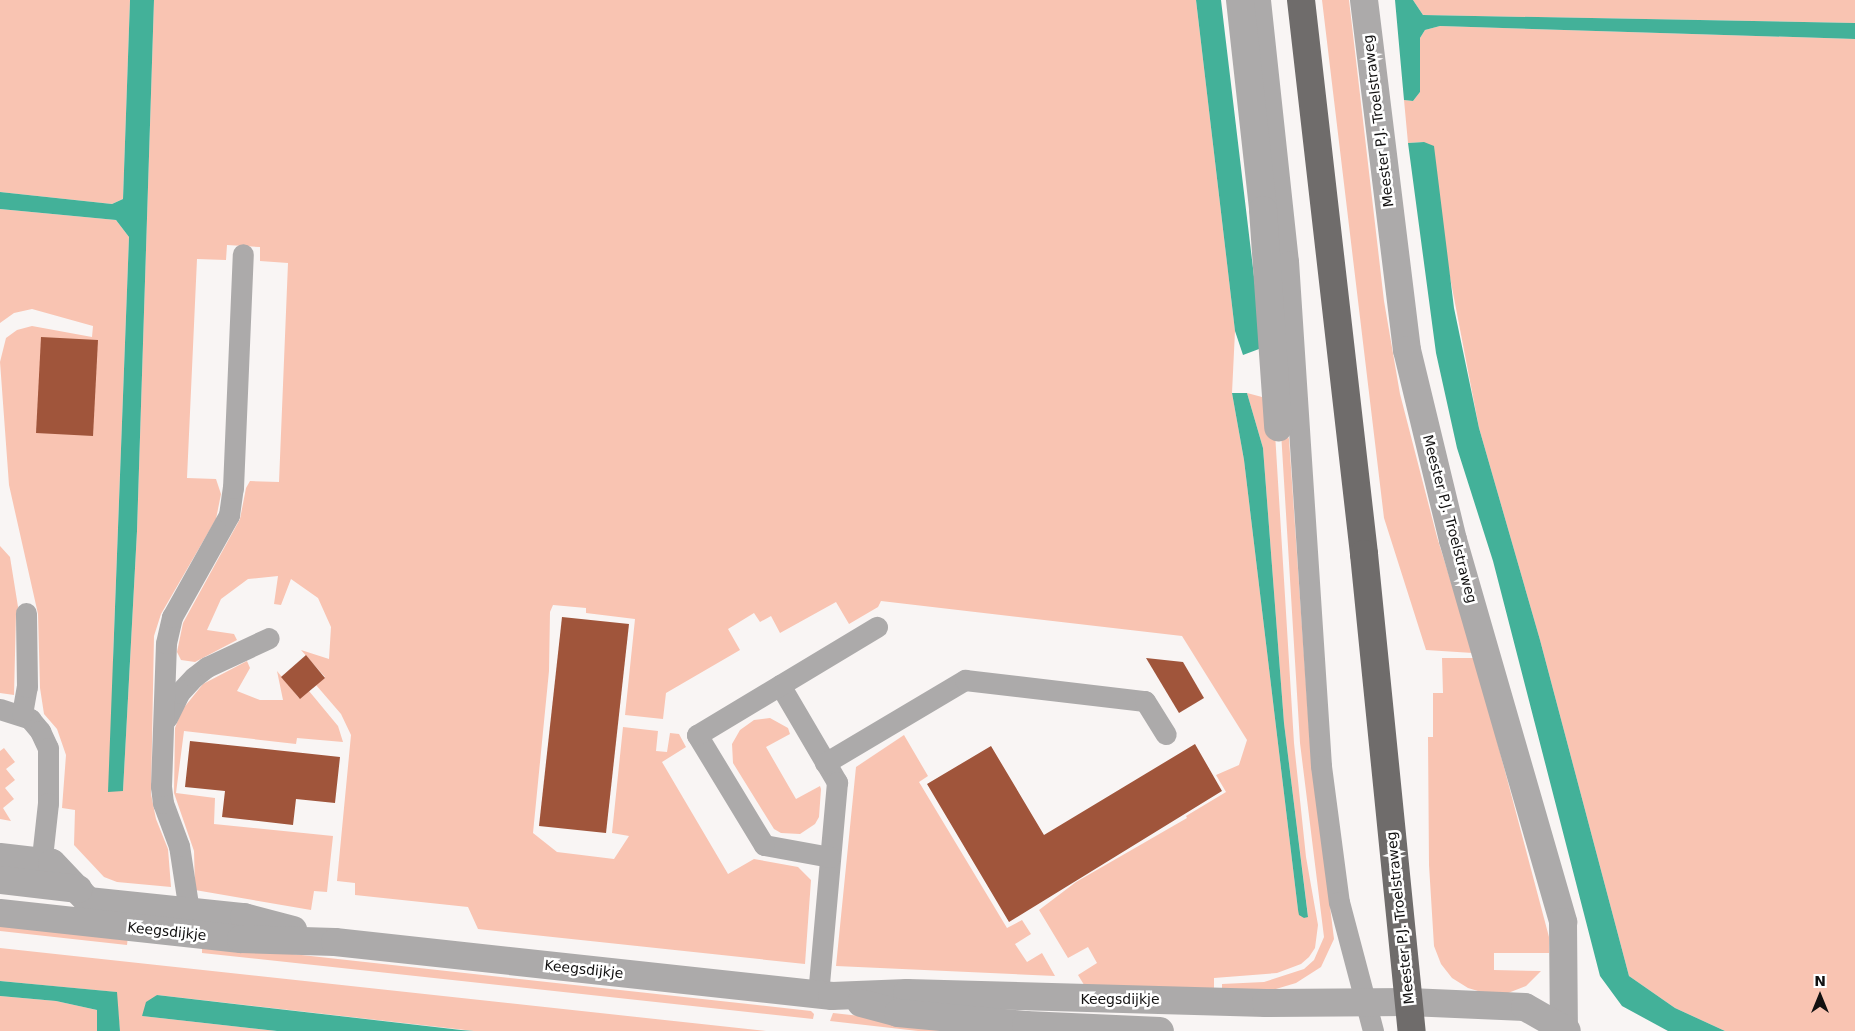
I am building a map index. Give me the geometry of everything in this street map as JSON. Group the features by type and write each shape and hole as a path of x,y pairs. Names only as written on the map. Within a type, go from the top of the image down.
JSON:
{"main road":[{"name":"Meester P.J. Troelstraweg","path":"1300,0 1364,554 1412,1031"}],"street":[{"path":"1240,0 1263,210 1278,427"},
{"name":"Meester P.J. Troelstraweg","path":"1364,0 1407,350 1453,540 1563,922 1563,1031"},
{"name":"Keegsdijkje","path":"0,857 78,889 88,901 191,923"},
{"name":"Keegsdijkje","path":"0,880 41,873"},
{"name":"Keegsdijkje","path":"0,913 191,923 335,942 825,995 907,993 1266,1003 1365,1001 1525,1007 1563,1031"},
{"name":"Keegsdijkje","path":"825,995 898,1013 1026,1024 1160,1031"}],"lane":[{"path":"1260,0 1288,262 1321,766 1340,902 1373,1031"},
{"path":"191,923 179,846 163,803 168,630 181,600 218,538 231,501 243,254"},
{"path":"22,714 27,681 26,614"},
{"path":"830,858 764,845 697,735 876,627"},
{"path":"164,727 179,693 194,677 207,667 269,638"},
{"path":"825,763 965,680 1145,700 1166,734"},
{"path":"780,685 837,782 830,858 825,995"},
{"path":"0,709 22,714 40,731 48,748 48,803 41,873"}],"shaded area":[{"path":"0,0 130,0 123,199 112,204 0,192"},
{"path":"130,0 154,0 137,531 123,791 108,792 129,237 116,220 0,209 0,192 112,204 123,199"},
{"path":"154,0 1196,0 1235,331 1232,393 1244,460 1298,910 1304,918 1308,916 1284,723 1263,448 1247,393 1262,397 1275,433 1294,743 1306,857 1318,925 1315,948 1309,957 1301,964 1277,973 1214,978 1214,991 1086,988 1078,975 1097,963 1088,947 1068,958 1039,910 1076,882 1187,818 1186,816 1226,792 1216,775 1239,765 1247,740 1182,636 881,601 878,607 849,624 836,602 780,633 771,616 760,622 754,613 728,629 740,650 666,693 663,719 625,715 635,619 586,613 586,608 553,605 550,612 549,671 533,833 557,852 614,859 629,836 612,833 623,727 658,731 656,751 667,752 670,733 679,734 686,747 662,762 728,874 754,859 798,867 811,880 805,964 478,929 468,907 355,895 355,883 337,881 351,735 341,714 316,685 325,677 301,650 329,659 331,627 318,598 291,579 281,605 274,604 278,576 248,579 221,599 207,630 234,634 237,640 195,662 181,660 177,652 183,623 240,519 246,488 250,481 279,482 288,263 260,261 260,247 227,245 226,260 197,259 187,478 216,479 221,494 216,519 161,614 154,636 151,794 156,819 168,849 171,887 117,882 104,877 74,845 75,810 62,808 66,755 57,729 44,714 40,688 38,614 9,485 0,362 6,338 17,330 32,326 92,337 93,326 32,309 14,313 0,323 0,209 116,220 129,237 113,659 123,791 137,531"},
{"path":"1196,0 1221,0 1261,335 1259,349 1243,355 1235,331"},
{"path":"1322,0 1349,0 1384,301 1400,394 1437,537 1473,653 1426,650 1384,518"},
{"path":"1395,0 1413,0 1423,15 1855,23 1855,39 1440,26 1425,30 1420,38 1420,92 1413,101 1404,100"},
{"path":"1413,0 1855,0 1855,23 1423,15"},
{"path":"1440,26 1855,39 1855,1031 1725,1031 1675,1008 1629,976 1540,640 1479,428 1424,142 1408,143 1404,100 1413,101 1420,92 1420,38 1425,30"},
{"path":"1424,142 1434,146 1454,308 1479,428 1540,640 1629,976 1675,1008 1725,1031 1668,1031 1622,1006 1600,976 1493,561 1457,448 1436,353 1408,143"},
{"path":"1232,393 1247,393 1263,448 1284,723 1308,917 1304,918 1299,915 1298,910 1244,460"},
{"path":"1281,432 1286,432 1289,439 1310,742 1334,939 1321,967 1296,983 1266,992 1222,992 1222,984 1264,982 1304,969 1314,960 1324,937 1300,743"},
{"path":"0,546 10,557 19,613 16,614 14,695 0,693"},
{"path":"1442,658 1475,658 1549,937 1549,953 1494,953 1494,970 1541,971 1526,986 1508,993 1488,994 1468,988 1452,978 1441,964 1434,946 1429,865 1428,737 1433,737 1433,693 1443,693"},
{"path":"247,661 250,668 237,691 260,700 283,700 277,671 299,698 309,691 338,726 343,742 297,738 296,744 184,731 176,793 215,798 214,824 333,836 327,892 314,891 311,910 195,890 194,851 174,793 175,728 182,710 203,684"},
{"path":"770,718 788,728 790,734 766,747 796,799 820,786 821,789 819,817 815,824 800,834 781,833 774,829 733,763 732,744 740,730 754,720"},
{"path":"904,735 928,776 919,782 1007,928 1022,920 1031,934 1015,944 1027,962 1042,953 1055,976 836,966 856,767"},
{"path":"4,748 15,762 6,769 15,780 5,788 14,799 3,808 11,821 0,819 0,751"},
{"path":"0,922 128,936 127,945 0,931"},
{"path":"202,944 811,1011 814,1014 813,1019 202,953"},
{"path":"0,948 766,1031 474,1031 157,995 142,1016 277,1031 120,1031 116,992 0,981"},
{"path":"0,981 117,992 120,1031 97,1031 97,1010 56,1001 0,996"},
{"path":"157,995 474,1031 277,1031 142,1016 146,1002"},
{"path":"0,996 56,1001 97,1010 97,1031 0,1031"},
{"path":"833,1013 960,1027 963,1031 918,1031 830,1021"}],"building":[{"path":"41,337 98,340 93,436 36,433"},
{"path":"562,617 629,624 606,833 539,826"},
{"path":"306,655 325,678 300,699 281,677"},
{"path":"1146,658 1183,662 1204,698 1179,713"},
{"path":"190,741 340,757 335,803 296,799 293,825 222,817 225,791 185,787"},
{"path":"1195,744 1222,791 1009,922 927,784 991,746 1044,835"}]}
